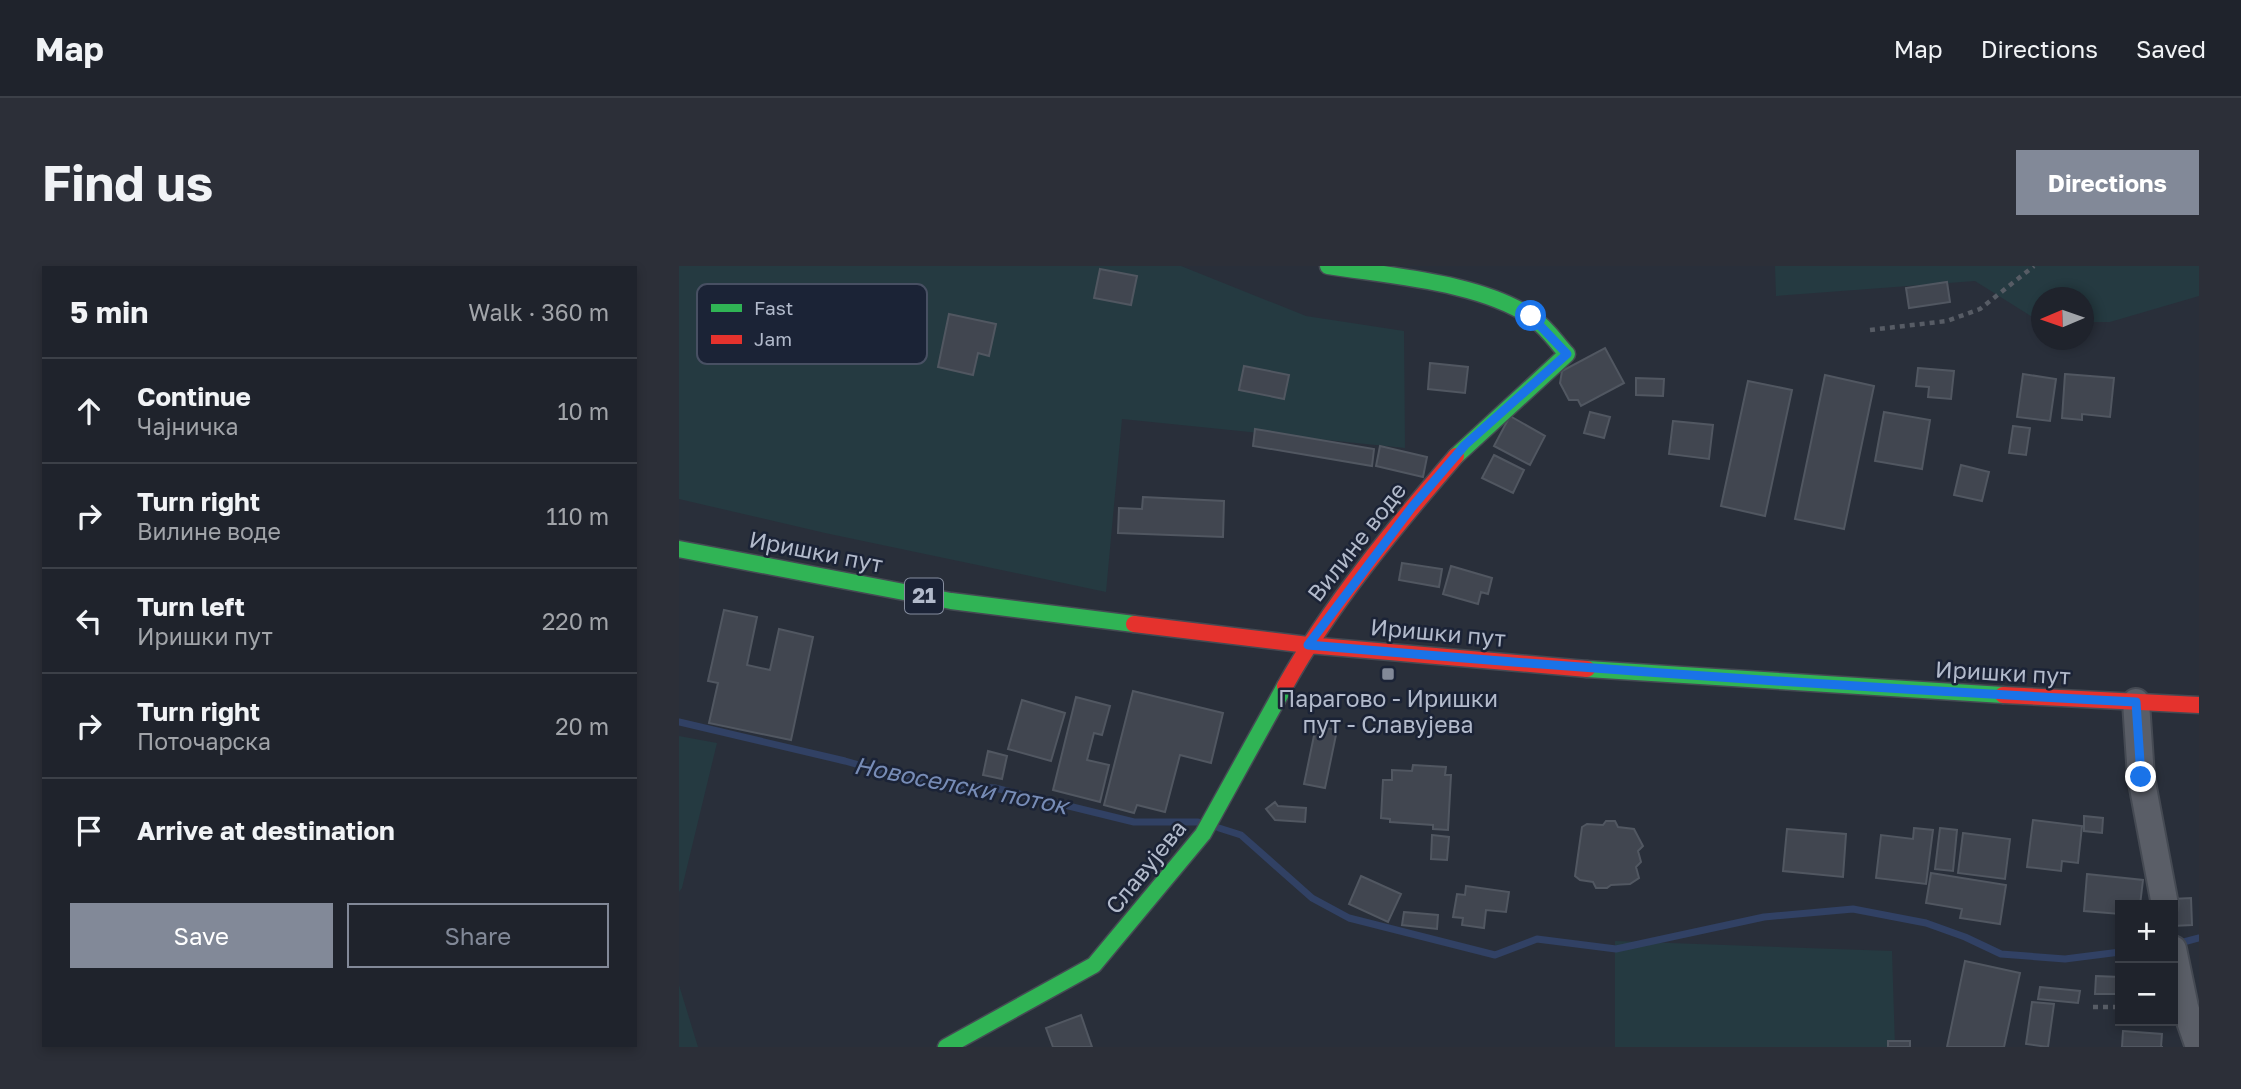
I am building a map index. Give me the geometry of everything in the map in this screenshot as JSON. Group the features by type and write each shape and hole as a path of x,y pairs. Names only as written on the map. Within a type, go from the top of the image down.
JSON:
{"main road":[{"name":"Вилине воде","path":"1308,645 1412,507 1465,445 1567,354 1531,316 1487,296 1328,266"},
{"name":"Иришки пут","path":"679,549 951,601 1308,645 1531,664 1909,690 2199,705"},
{"name":"Славујева","path":"946,1047 1094,965 1203,834 1308,645"}],"street":[{"path":"2136,702 2141,777 2164,900"},
{"path":"2176,963 2185,1007 2199,1047"}],"path":[{"path":"1870,330 1947,321 1980,309 2034,266"},
{"path":"2093,1006 2115,1007"}],"shaded area":[{"path":"679,266 1181,266 1306,316 1404,331 1405,448 1122,419 1106,592 825,533 679,499"},
{"path":"1775,266 2199,266 2199,296 2110,322 2094,322 2094,287 2031,287 2031,316 1975,281 1776,296"},
{"path":"679,736 717,743 679,892"},
{"path":"1615,941 1892,951 1895,1047 1615,1047"},
{"path":"679,985 698,1047 679,1047"}],"building":[{"path":"1100,269 1137,276 1131,305 1094,298"},
{"path":"1947,282 1950,302 1909,308 1906,288"},
{"path":"949,314 996,324 989,356 978,353 973,375 938,367"},
{"path":"1605,348 1624,383 1581,406 1578,400 1569,400 1560,383 1562,371"},
{"path":"1430,363 1468,367 1465,393 1428,389"},
{"path":"1244,366 1289,375 1284,399 1239,390"},
{"path":"1918,368 1954,371 1951,399 1928,397 1929,387 1916,386"},
{"path":"2023,374 2056,379 2050,421 2017,417"},
{"path":"2065,374 2114,378 2110,417 2082,414 2082,420 2062,418"},
{"path":"1825,375 1874,386 1844,529 1795,519"},
{"path":"1636,378 1664,379 1663,396 1636,395"},
{"path":"1748,381 1792,390 1765,516 1721,506"},
{"path":"1590,412 1610,417 1604,438 1584,433"},
{"path":"1884,412 1930,420 1922,469 1875,461"},
{"path":"1510,416 1545,436 1530,465 1494,446"},
{"path":"1673,421 1713,425 1709,459 1669,454"},
{"path":"2013,426 2030,428 2026,455 2009,453"},
{"path":"1255,429 1374,449 1372,466 1253,446"},
{"path":"1380,446 1427,457 1423,477 1376,466"},
{"path":"1494,455 1524,470 1513,493 1482,478"},
{"path":"1961,465 1989,472 1982,501 1954,495"},
{"path":"1143,497 1224,501 1223,537 1118,533 1119,508 1142,509"},
{"path":"1402,563 1442,569 1439,587 1399,580"},
{"path":"1451,566 1492,578 1488,594 1481,592 1478,604 1443,594"},
{"path":"724,610 757,617 747,665 770,670 779,629 813,637 791,740 709,723 718,683 708,681"},
{"path":"1133,691 1223,713 1211,763 1180,755 1165,812 1137,805 1134,813 1104,805"},
{"path":"1076,697 1110,706 1102,735 1094,733 1087,760 1109,765 1100,802 1053,790"},
{"path":"1022,700 1065,713 1051,761 1008,749"},
{"path":"1316,726 1337,730 1325,788 1304,784"},
{"path":"988,751 1007,756 1002,779 983,775"},
{"path":"1413,765 1446,767 1445,775 1451,775 1448,830 1433,829 1433,825 1390,822 1390,819 1381,818 1383,780 1392,780 1392,770 1412,771"},
{"path":"1275,802 1278,806 1306,808 1305,822 1275,820 1266,809"},
{"path":"2084,816 2103,818 2102,833 2084,831"},
{"path":"2033,820 2082,826 2078,863 2062,861 2061,871 2027,867"},
{"path":"1606,821 1615,821 1618,827 1634,829 1643,846 1638,851 1641,862 1636,867 1639,878 1630,884 1596,888 1593,882 1580,880 1575,876 1582,827 1587,824 1603,825"},
{"path":"1914,828 1933,830 1926,884 1876,878 1881,835 1913,839"},
{"path":"1940,828 1957,830 1953,871 1935,869"},
{"path":"1787,829 1846,834 1843,877 1783,871"},
{"path":"1963,833 2010,839 2005,879 1958,873"},
{"path":"1432,835 1449,837 1447,860 1431,859"},
{"path":"1931,873 2006,885 2000,924 1960,918 1962,909 1926,903"},
{"path":"2087,874 2143,880 2141,900 2115,900 2115,914 2084,911"},
{"path":"1361,876 1401,894 1388,922 1349,904"},
{"path":"1466,886 1509,892 1506,912 1486,910 1484,928 1462,925 1463,918 1453,917 1457,894 1465,895"},
{"path":"2191,898 2192,925 2178,926 2178,900 2172,899"},
{"path":"1404,912 1438,915 1437,929 1402,925"},
{"path":"1965,961 2020,973 2004,1047 1947,1047"},
{"path":"2096,976 2115,977 2115,994 2095,994"},
{"path":"2040,987 2080,991 2078,1003 2038,999"},
{"path":"2032,1002 2054,1004 2048,1047 2026,1044"},
{"path":"1081,1015 1092,1047 1053,1047 1046,1028"},
{"path":"2123,1031 2162,1034 2161,1047 2122,1047"},
{"path":"1888,1041 1910,1041 1910,1047 1888,1047"}],"waterway":[{"name":"Новоселски поток","path":"679,722 845,761 922,783 995,788 1134,822 1198,822"},
{"name":"Новоселски поток","path":"1219,828 1241,835 1312,898 1349,918 1495,955 1537,939 1616,949 1764,917 1853,909 1926,923 2001,954 2065,959 2115,953"},
{"name":"Новоселски поток","path":"2178,943 2199,938"}],"traffic: fast":[{"path":"1328,266 1435,282 1489,297 1534,319 1567,354 1456,456"},
{"path":"679,549 951,601 1134,624"},
{"path":"1587,669 2003,695"},
{"path":"946,1047 1094,965 1203,834 1285,686"}],"traffic: jam":[{"path":"1285,686 1343,596 1456,456"},
{"path":"1134,624 1308,645 1587,669"},
{"path":"2003,695 2199,705"}],"place":[{"name":"Парагово - Иришки пут - Славујева","path":"1388,674"}],"route":[{"path":"1531,316 1567,354 1465,445 1412,507 1308,645 1531,664 1909,690 2136,702 2141,777"}]}
